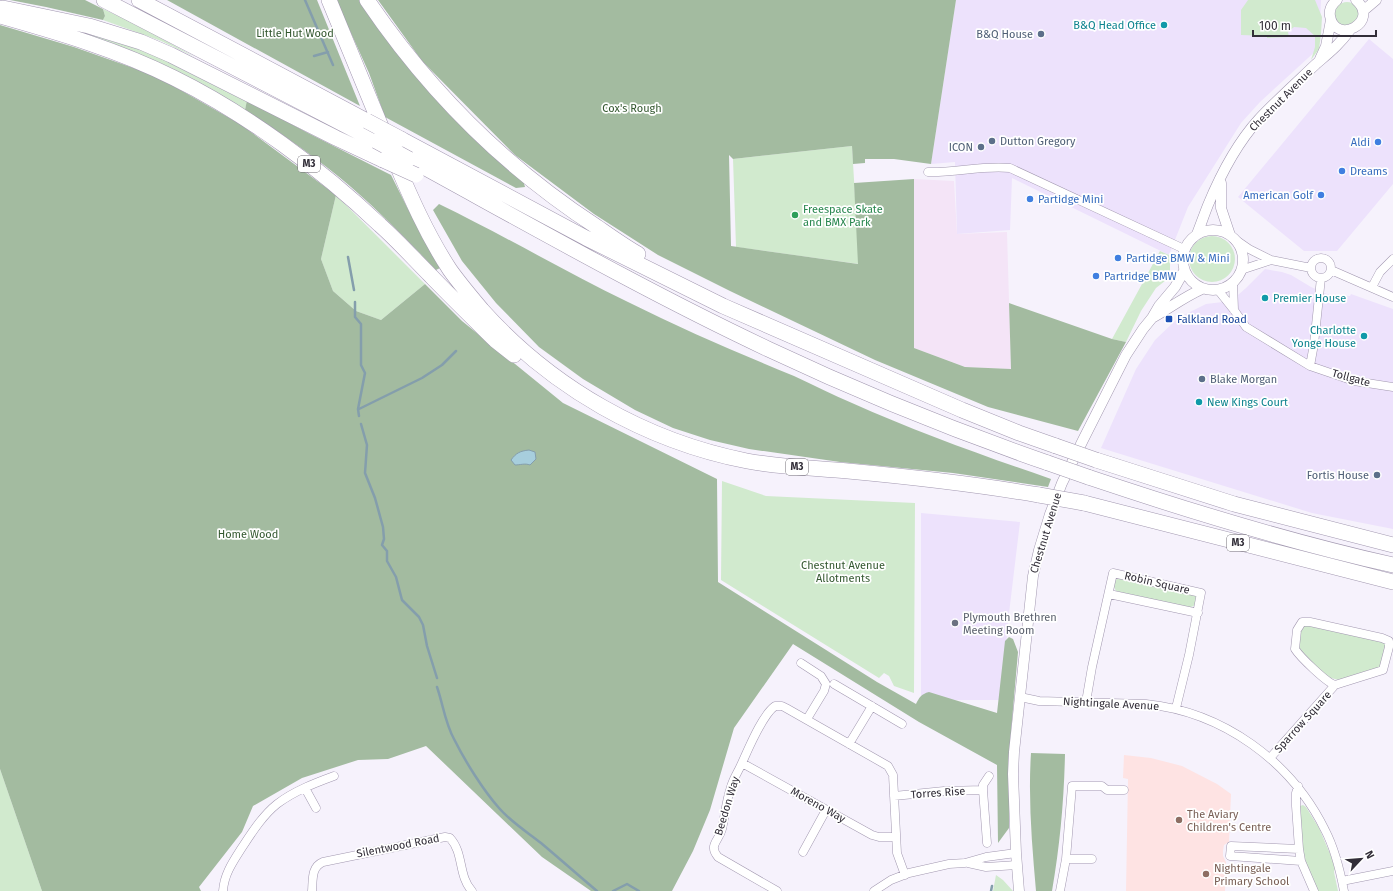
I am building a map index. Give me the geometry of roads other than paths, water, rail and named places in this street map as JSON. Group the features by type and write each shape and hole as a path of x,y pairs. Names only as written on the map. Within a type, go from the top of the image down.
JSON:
{"highway":[{"name":"M3","path":"104,0 376,141 628,279 768,349 924,416 1012,451 1182,508 1393,565"},
{"path":"139,0 586,238 748,317 962,410 1019,433 1096,460 1234,504 1393,545"},
{"name":"M3","path":"328,0 407,189 451,271 467,293 526,354 570,387 613,413 641,428 729,457 778,466 848,471 986,486 1084,503 1393,582"},
{"path":"366,0 420,71 455,110 518,170 574,212 634,252 724,300 748,317"},
{"name":"M3","path":"0,7 89,26 141,42 336,138 449,191 482,199"},
{"name":"M3","path":"0,16 77,38 113,51 174,78 263,130 328,179 360,206 496,340 523,363 548,380 570,387"}],"street":[{"name":"Chestnut Avenue","path":"1318,63 1326,46 1331,20 1330,11 1332,5 1337,0"},
{"path":"1356,0 1362,6 1363,11 1376,0"},
{"name":"Chestnut Avenue","path":"1197,234 1208,204 1234,154 1259,120 1318,63 1332,52 1350,30 1359,25 1363,16 1363,11"},
{"path":"1331,20 1339,29 1350,30"},
{"path":"928,172 944,173 983,168 1010,168 1184,249"},
{"name":"Chestnut Avenue","path":"1221,179 1222,208 1233,238"},
{"path":"1233,238 1241,249 1243,260 1241,270 1233,283 1218,290 1210,291 1194,285 1188,278 1182,264 1184,249 1189,240 1205,230 1222,231 1233,238 1249,249 1271,260 1311,268"},
{"path":"1322,257 1328,260 1332,266 1328,276 1321,278 1315,276 1311,268 1313,261 1322,257"},
{"path":"1372,287 1380,272 1393,259"},
{"path":"1241,270 1271,260"},
{"path":"1331,270 1393,297"},
{"name":"Chestnut Avenue","path":"1019,891 1013,774 1033,576 1039,550 1050,514 1062,483 1115,376 1126,355 1143,329 1159,306 1175,287 1184,271"},
{"path":"1310,366 1314,344 1321,278"},
{"path":"1233,283 1234,310"},
{"name":"Chestnut Avenue","path":"1152,318 1186,296 1202,289"},
{"name":"Tollgate","path":"1218,290 1246,328 1310,366 1354,381 1393,387"},
{"name":"Robin Square","path":"1086,702 1092,667 1114,573 1201,593 1198,613 1176,708"},
{"name":"Robin Square","path":"1109,594 1198,613"},
{"name":"Sparrow Square","path":"1270,758 1335,686 1384,670 1389,641 1382,638 1310,622 1302,622 1297,630 1295,642 1296,650 1324,678 1335,686"},
{"path":"801,664 821,676 826,684 824,691 807,719"},
{"path":"834,684 902,724"},
{"name":"Nightingale Avenue","path":"1020,697 1039,700 1146,704 1176,708 1210,720 1236,734 1270,758 1298,786 1325,830 1335,854 1344,891"},
{"name":"Beedon Way","path":"777,891 718,857 715,853 714,845 721,832 731,786 747,750 768,714 775,706 782,706 807,719 888,766 893,775 897,853 904,875"},
{"path":"850,744 872,706"},
{"name":"Moreno Way","path":"742,764 872,835 879,837 896,837"},
{"path":"223,891 225,876 229,868 252,832 278,803 305,788 334,776"},
{"path":"987,843 983,785 989,776"},
{"path":"1060,891 1066,859 1072,786 1102,786 1107,790 1124,790"},
{"path":"1298,786 1296,793 1296,806 1299,850 1301,861 1314,891"},
{"path":"305,788 316,808"},
{"name":"Torres Rise","path":"894,796 944,791 983,790"},
{"path":"803,852 826,810"},
{"name":"Silentwood Road","path":"312,891 313,870 317,865 323,862 445,837 450,838 458,849 465,880 472,891"},
{"path":"1299,850 1231,846 1230,856 1301,861"},
{"path":"874,891 886,883 904,875 935,867 1016,853"},
{"path":"1066,859 1092,859"},
{"path":"965,863 986,867 1017,865"},
{"path":"1342,881 1393,871"}],"water":[{"path":"529,450 535,452 536,459 530,465 515,465 511,460 518,453"}],"waterway":[{"path":"305,0 333,65"},
{"path":"314,56 328,52"},
{"path":"348,257 354,290"},
{"path":"355,302 355,317 361,324 361,365 365,373 358,409 359,416"},
{"path":"359,409 422,378 442,365 456,351"},
{"path":"361,424 367,445 365,473 375,498 383,527 384,539 382,545 387,551 387,561 396,577 402,600 419,617 423,625 427,646 437,678"},
{"path":"437,687 446,720 458,748 493,801 519,827 541,843 597,891"},
{"path":"613,891 627,884 639,891"},
{"path":"991,891 992,886"}],"place":[{"name":"B&Q Head Office","path":"1164,25"},
{"name":"B&Q House","path":"1041,34"},
{"name":"Dutton Gregory","path":"992,141"},
{"name":"Aldi","path":"1378,142"},
{"name":"ICON","path":"981,147"},
{"name":"Dreams","path":"1342,171"},
{"name":"American Golf","path":"1321,195"},
{"name":"Partidge Mini","path":"1030,199"},
{"name":"Freespace Skate and BMX Park","path":"795,215"},
{"name":"Partidge BMW & Mini","path":"1118,258"},
{"name":"Partridge BMW","path":"1096,276"},
{"name":"Premier House","path":"1265,298"},
{"name":"Falkland Road","path":"1169,319"},
{"name":"Charlotte Yonge House","path":"1364,336"},
{"name":"Blake Morgan","path":"1202,379"},
{"name":"New Kings Court","path":"1199,402"},
{"name":"Fortis House","path":"1377,475"},
{"name":"Plymouth Brethren Meeting Room","path":"955,623"},
{"name":"The Aviary Children's Centre","path":"1179,820"},
{"name":"Nightingale Primary School","path":"1206,874"}],"park label":[{"name":"Little Hut Wood","path":"295,33"},
{"name":"Cox's Rough","path":"632,108"},
{"name":"Home Wood","path":"248,534"},
{"name":"Chestnut Avenue Allotments","path":"843,571"}]}
